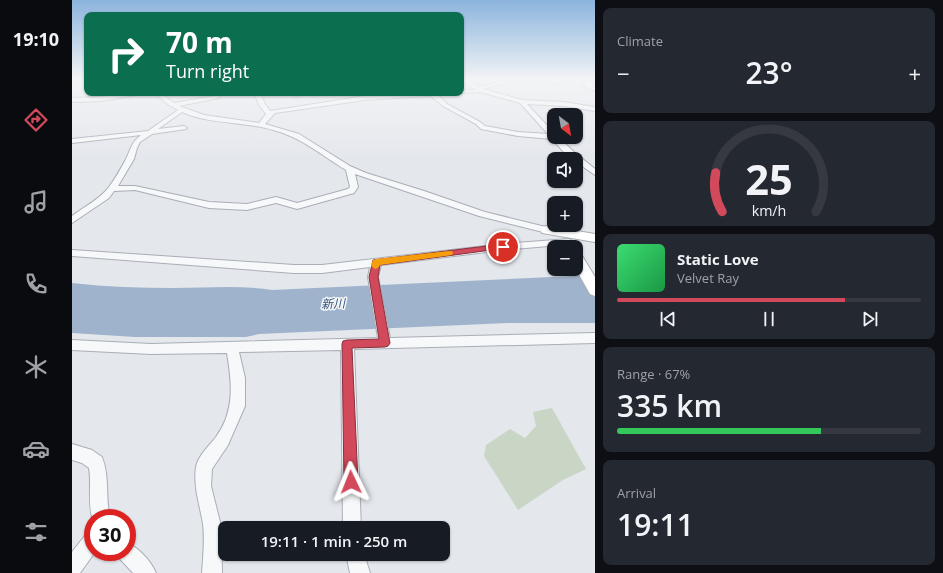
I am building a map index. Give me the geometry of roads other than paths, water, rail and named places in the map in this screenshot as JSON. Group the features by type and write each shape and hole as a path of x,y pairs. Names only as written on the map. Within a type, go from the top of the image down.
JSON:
{"street":[{"path":"174,106 181,110 215,120 278,129 301,138 348,168 372,178 414,190 474,211 547,230"},
{"path":"263,106 269,113"},
{"path":"260,126 266,120 269,113 274,111 311,106"},
{"path":"446,106 478,123 484,128 518,134 547,136"},
{"path":"525,106 547,129"},
{"path":"575,106 595,109"},
{"path":"72,220 106,196 112,189 130,159 135,144 181,110"},
{"path":"72,141 184,128"},
{"path":"561,144 570,154 595,173"},
{"path":"112,189 136,188 209,205 247,207 276,200 297,206 351,192 354,187 348,168"},
{"path":"551,232 566,240"},
{"path":"577,240 595,238"},
{"path":"72,254 294,269 322,269 547,243"},
{"path":"376,262 373,277 384,340"},
{"path":"583,269 595,290"},
{"path":"72,345 151,349 347,344 384,340 595,338"},
{"path":"347,344 352,521"},
{"path":"212,573 212,526 203,486 204,466 223,440 238,406 238,378 232,347"},
{"path":"72,452 86,456 96,463 100,478 99,509"},
{"path":"72,568 84,551"},
{"path":"135,561 146,573"},
{"path":"357,561 360,573"}],"water":[{"name":"新川","path":"595,275 595,323 508,323 259,334 246,337 135,337 72,333 72,283 136,287 236,287 272,290"}]}
